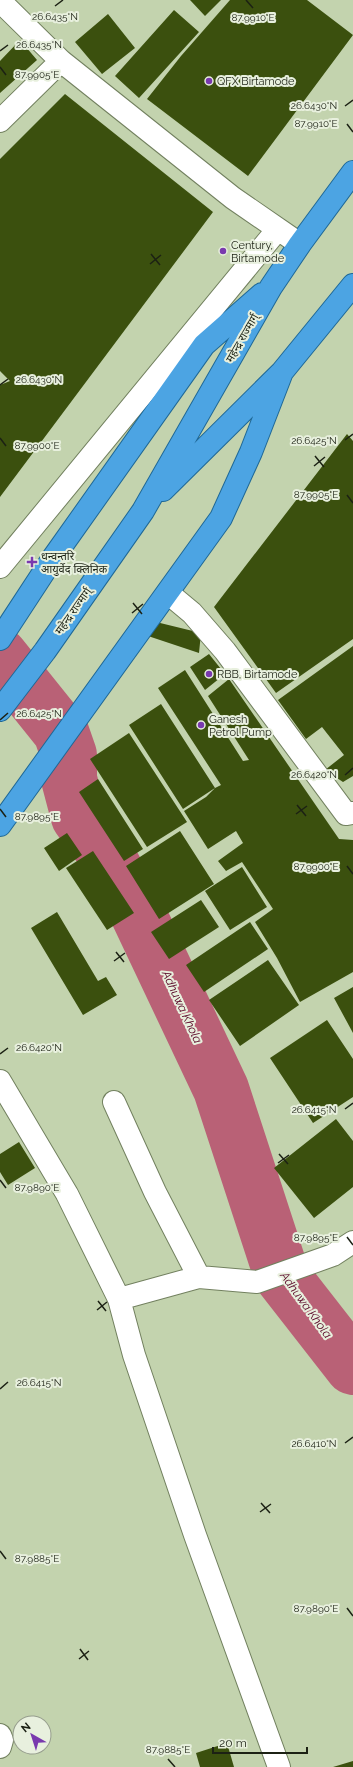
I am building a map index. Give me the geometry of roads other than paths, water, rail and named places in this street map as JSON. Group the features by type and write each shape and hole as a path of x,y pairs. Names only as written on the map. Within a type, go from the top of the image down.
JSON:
{"highway":[{"name":"महेन्द्र राज्मार्ग्","path":"0,710 45,651 142,511 271,287 300,244 353,172"},
{"name":"महेन्द्र राज्मार्ग्","path":"142,511 282,372 353,285"},
{"path":"0,639 53,558 204,345 255,299 271,287"},
{"path":"0,825 221,518 251,452 282,372"}],"street":[{"path":"0,1 61,61 233,198 300,244"},
{"path":"0,121 61,61"},
{"path":"0,567 278,229"},
{"path":"168,593 192,613 225,651 346,814 353,813"},
{"path":"0,1081 67,1194 119,1299 134,1355 195,1536 279,1767"},
{"path":"114,1102 155,1192 199,1277"},
{"path":"119,1299 199,1277 257,1282 334,1255 353,1242"},
{"path":"0,1736 2,1740 0,1747"}],"waterway":[{"name":"Adhuwa Khola","path":"0,656 61,732 69,755 69,779 79,817 108,857 133,903 221,1089 282,1276 353,1367"}],"place":[{"name":"QFX Birtamode","path":"209,81"},
{"name":"Century, Birtamode","path":"223,251"},
{"name":"धन्वन्तरि आयुर्वेद क्लिनिक","path":"32,562"},
{"name":"RBB, Birtamode","path":"209,674"},
{"name":"Ganesh Petrol Pump","path":"201,725"}]}
